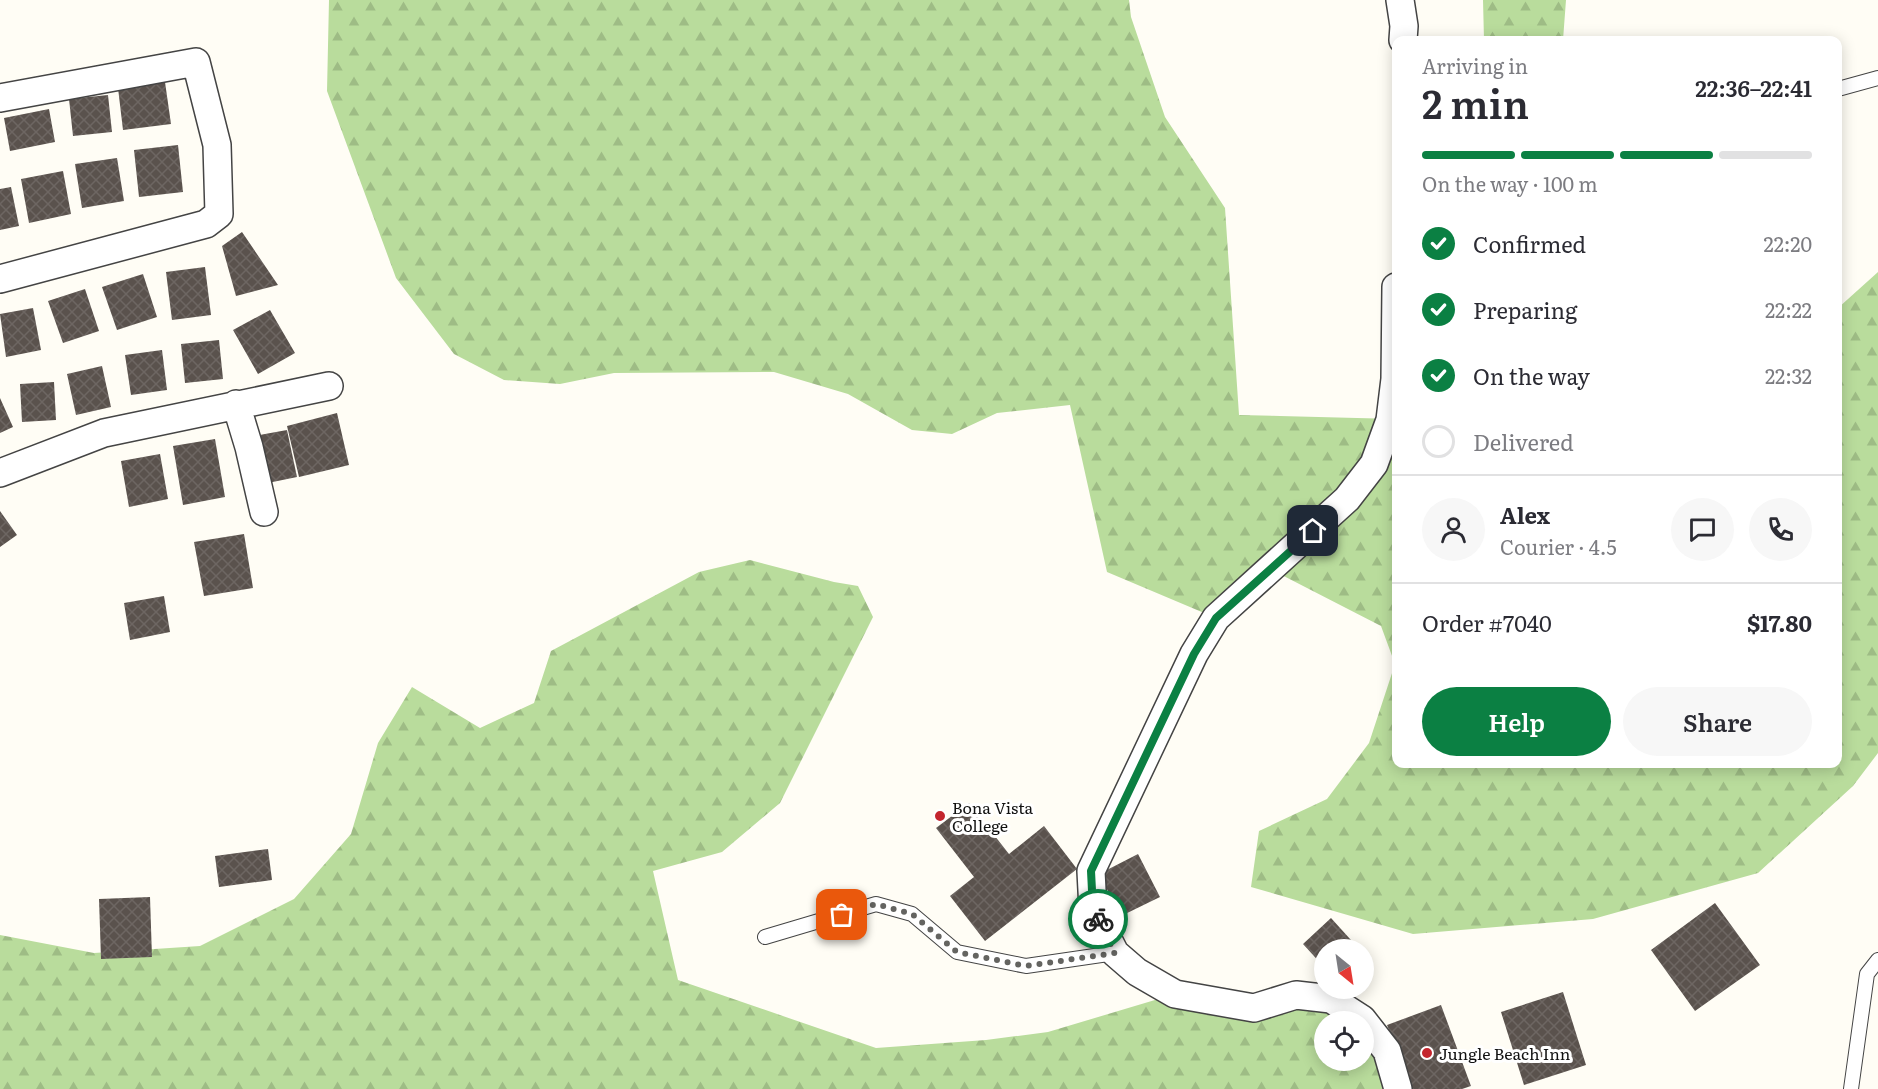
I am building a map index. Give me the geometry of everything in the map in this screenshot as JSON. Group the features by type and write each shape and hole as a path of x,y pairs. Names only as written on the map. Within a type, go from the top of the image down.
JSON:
{"street":[{"path":"1400,0 1403,36"},
{"path":"0,98 196,62 217,145 219,214 206,224 0,279"},
{"path":"0,473 104,433 329,386"},
{"path":"237,404 264,512"},
{"path":"1392,404 1390,420 1374,464 1347,499 1216,618 1194,654 1091,871 1093,910 1115,953 1137,972 1175,994 1254,1008 1296,995 1331,999 1362,1019 1387,1051 1398,1089"}],"lane":[{"path":"1842,88 1878,78"},
{"path":"765,937 876,904 912,914 957,952 1026,966 1115,953"},
{"path":"1851,1089 1866,974 1878,960"}],"green space":[{"path":"329,0 1129,0 1131,17 1165,117 1225,208 1239,415 1392,419 1392,656 1381,626 1272,570 1216,618 1107,572 1070,405 997,413 952,434 912,430 848,394 774,372 614,373 560,384 504,380 454,354 396,278 327,91"},
{"path":"1483,0 1566,0 1563,36 1484,36"},
{"path":"1878,272 1878,753 1853,786 1758,873 1593,919 1413,934 1251,887 1259,831 1327,799 1369,743 1392,673 1392,768 1842,768 1842,304"},
{"path":"750,560 858,586 873,617 780,803 722,852 653,871 678,980 876,1048 986,1040 1048,1032 1175,994 1296,995 1340,1011 1314,1011 1314,1071 1374,1071 1374,1042 1398,1089 0,1089 0,935 94,953 200,946 294,899 351,834 378,743 412,687 480,728 534,703 551,651 699,572"}],"building":[{"path":"165,82 171,124 123,130 118,88"},
{"path":"108,95 112,132 73,136 69,99"},
{"path":"49,109 55,142 10,151 4,118"},
{"path":"178,145 183,192 139,197 134,150"},
{"path":"117,158 124,201 82,208 75,164"},
{"path":"63,171 71,214 29,223 21,179"},
{"path":"11,187 19,226 0,230 0,189"},
{"path":"242,232 278,285 236,296 222,246"},
{"path":"205,267 211,315 172,320 166,272"},
{"path":"143,274 157,317 117,330 102,287"},
{"path":"85,289 99,331 63,343 48,301"},
{"path":"33,308 41,350 6,357 0,314"},
{"path":"270,310 295,353 258,374 233,330"},
{"path":"219,340 223,379 185,383 181,344"},
{"path":"162,350 167,390 131,395 125,355"},
{"path":"102,366 111,407 76,415 67,374"},
{"path":"54,382 56,420 22,422 20,384"},
{"path":"0,398 13,427 0,433"},
{"path":"337,413 349,465 299,477 287,426"},
{"path":"287,430 297,477 263,484 254,436"},
{"path":"215,439 225,497 183,505 173,446"},
{"path":"160,454 168,499 129,507 121,461"},
{"path":"0,511 17,535 0,547"},
{"path":"244,534 253,588 204,596 194,542"},
{"path":"164,596 170,632 130,640 124,603"},
{"path":"969,803 1009,854 1044,826 1077,869 985,941 950,896 974,877 936,828"},
{"path":"268,849 272,880 219,887 215,856"},
{"path":"1138,854 1160,897 1121,916 1099,874"},
{"path":"150,897 152,957 101,959 99,899"},
{"path":"1715,903 1760,965 1695,1011 1651,950"},
{"path":"1331,918 1350,939 1314,939 1314,956 1303,944"},
{"path":"1563,992 1586,1065 1524,1085 1501,1012"},
{"path":"1441,1005 1471,1086 1462,1089 1411,1089 1387,1025"}],"way so far":[{"path":"842,915 876,904 912,914 957,952 1026,966 1115,953 1098,919"}],"place":[{"name":"Bona Vista College","path":"940,816"},
{"name":"Jungle Beach Inn","path":"1427,1053"}],"route":[{"path":"1098,919 1093,910 1091,871 1194,654 1216,618 1313,531"}]}
